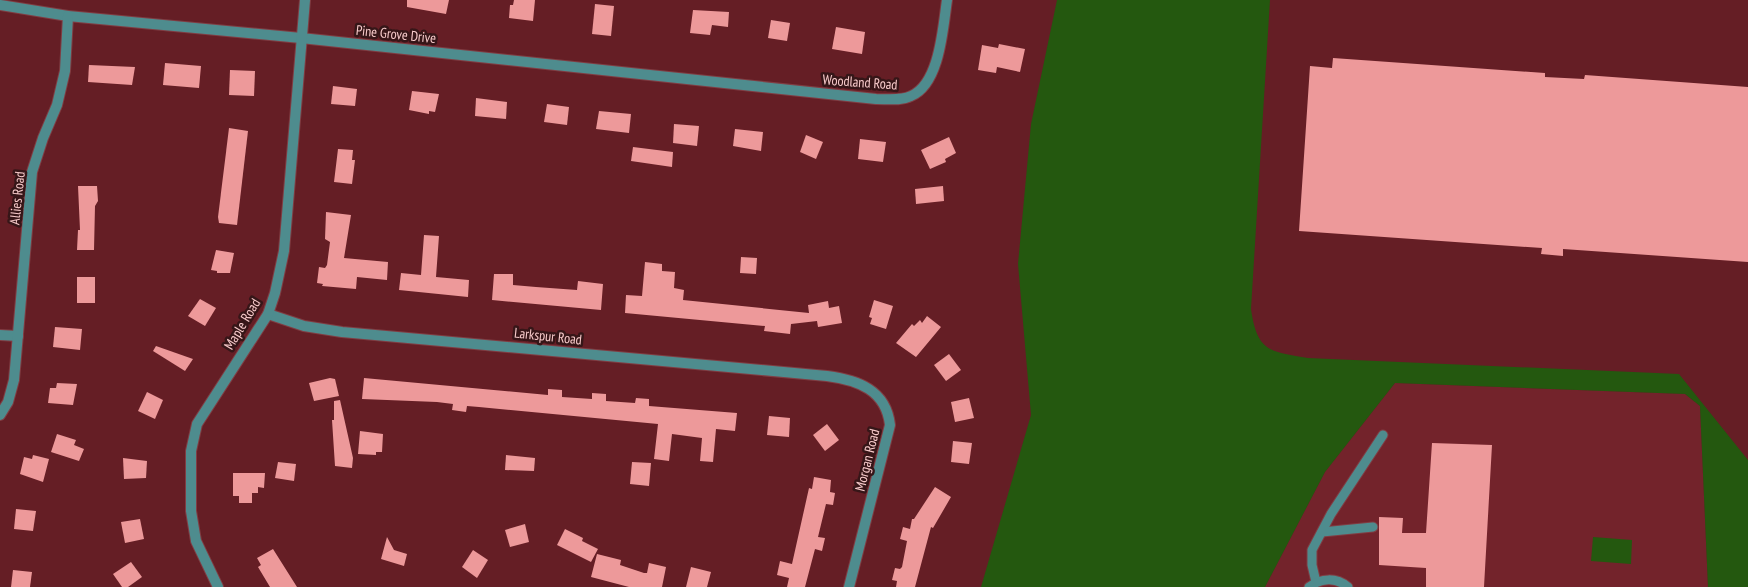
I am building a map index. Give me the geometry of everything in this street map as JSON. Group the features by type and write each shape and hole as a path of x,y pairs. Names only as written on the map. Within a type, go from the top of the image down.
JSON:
{"street":[{"name":"Maple Road","path":"218,587 196,541 191,511 191,451 197,424 268,314 275,293 284,251 305,0"},
{"name":"Woodland Road","path":"789,90 876,99 899,99 912,96 931,78 938,53 947,0"},
{"name":"Pine Grove Drive","path":"0,5 68,16 301,38 789,90"},
{"name":"Allies Road","path":"0,415 8,402 14,380 32,172 42,138 57,105 65,71 68,16"},
{"name":"Larkspur Road","path":"268,314 304,326 342,332 827,376"},
{"path":"0,334 18,336"},
{"name":"Morgan Road","path":"827,376 844,378 869,388 878,395 889,414 889,432 849,587"}],"lane":[{"path":"1348,587 1338,581 1326,580 1312,585 1312,550 1331,514 1383,435"},
{"path":"1322,532 1373,527"}],"shaded area":[{"path":"1395,383 1685,394 1700,406 1708,587 1265,587 1325,472"}],"green space":[{"path":"1057,0 1270,0 1251,309 1257,334 1261,341 1274,351 1308,358 1679,374 1748,460 1748,587 1708,587 1700,406 1685,394 1395,383 1325,472 1265,587 981,587 1031,415 1018,264 1031,124"},
{"path":"1593,537 1632,540 1631,564 1591,561"}],"building":[{"path":"407,0 449,0 446,14 407,7"},
{"path":"514,0 535,0 533,21 509,18 510,5 513,5"},
{"path":"595,4 614,6 611,36 592,34"},
{"path":"693,10 729,12 728,27 712,25 710,35 690,33"},
{"path":"771,20 790,23 787,41 768,38"},
{"path":"836,27 865,32 862,54 832,49"},
{"path":"999,44 1025,49 1020,72 997,67 996,73 978,70 982,45 998,48"},
{"path":"1333,58 1545,73 1545,77 1584,79 1585,75 1748,87 1748,262 1563,249 1563,256 1541,254 1542,248 1299,231 1310,66 1332,68"},
{"path":"165,63 201,66 199,88 163,85"},
{"path":"89,65 135,67 132,85 88,82"},
{"path":"230,70 255,71 254,96 229,95"},
{"path":"333,86 357,89 355,106 331,104"},
{"path":"412,91 439,94 435,112 429,111 429,114 409,110"},
{"path":"476,98 507,102 506,119 475,116"},
{"path":"547,104 569,107 567,125 544,122"},
{"path":"599,111 631,114 629,133 596,129"},
{"path":"674,124 699,126 697,146 673,143"},
{"path":"229,128 248,131 237,225 219,223 218,217"},
{"path":"735,129 763,132 761,151 733,146"},
{"path":"806,135 823,142 816,159 800,152"},
{"path":"949,137 956,153 945,159 946,162 930,169 921,150"},
{"path":"860,139 886,142 883,162 858,159"},
{"path":"633,147 673,152 672,167 631,161"},
{"path":"338,149 353,150 352,160 355,160 352,184 334,182"},
{"path":"78,186 97,186 98,201 95,206 94,250 77,250 78,230 80,230"},
{"path":"943,186 944,201 916,204 915,189"},
{"path":"326,212 351,215 344,258 388,262 387,280 357,277 356,289 322,286 323,284 317,283 319,267 325,268 327,265 330,242 325,239"},
{"path":"424,235 439,236 436,277 469,280 468,297 399,290 401,273 421,275"},
{"path":"216,250 234,253 230,273 217,273 217,271 211,270"},
{"path":"741,257 757,258 756,274 740,273"},
{"path":"645,262 662,264 662,271 675,272 674,288 684,290 683,300 809,313 808,305 828,301 829,308 839,306 842,323 818,327 817,321 791,324 790,334 764,331 765,326 625,313 626,295 642,296"},
{"path":"494,274 513,274 513,285 577,290 578,281 603,284 601,310 492,300"},
{"path":"77,277 95,277 95,303 77,303"},
{"path":"200,299 216,308 205,326 188,316"},
{"path":"874,300 893,306 886,329 870,324 872,318 869,317"},
{"path":"927,316 941,327 916,357 896,343 912,324 914,326 920,320 922,323"},
{"path":"55,327 82,329 80,350 53,347"},
{"path":"156,346 193,359 185,371 153,351"},
{"path":"949,354 961,370 946,381 934,365"},
{"path":"330,378 335,379 339,396 314,401 309,383"},
{"path":"364,378 548,395 548,389 562,390 562,397 592,399 592,393 606,394 606,401 635,403 636,398 649,399 649,406 737,413 735,431 716,429 713,462 700,461 702,438 672,434 669,461 654,459 658,424 467,406 466,412 452,410 453,404 437,402 362,399"},
{"path":"57,383 77,384 73,405 48,403 50,388 56,388"},
{"path":"147,392 163,400 155,419 138,411"},
{"path":"969,398 974,418 955,422 951,402"},
{"path":"340,400 353,458 352,468 335,466 332,420 334,420 334,401"},
{"path":"769,416 790,418 789,437 767,435"},
{"path":"827,424 839,440 825,451 813,435"},
{"path":"360,431 383,434 382,452 376,452 376,455 358,454"},
{"path":"57,434 76,440 74,445 84,449 79,461 51,452"},
{"path":"953,441 972,443 969,464 951,462"},
{"path":"1432,443 1492,445 1484,587 1426,587 1426,568 1379,565 1379,517 1403,518 1402,533 1426,533"},
{"path":"33,455 49,459 43,482 20,474 24,457 32,459"},
{"path":"506,455 535,458 534,471 505,470"},
{"path":"123,458 147,461 146,478 124,479"},
{"path":"278,462 296,464 294,481 275,478"},
{"path":"632,462 651,463 649,486 630,484"},
{"path":"233,473 265,473 264,488 258,487 258,493 252,493 252,503 239,503 239,496 233,496"},
{"path":"814,477 831,480 830,492 835,493 833,505 826,504 818,537 825,538 822,551 815,549 805,587 787,587 789,578 777,575 780,561 792,564 809,488 812,489"},
{"path":"935,487 951,497 933,528 931,527 915,587 896,587 897,581 892,580 895,568 900,569 902,567 907,541 900,539 903,527 910,529 912,519 914,519"},
{"path":"16,509 36,511 33,531 14,529"},
{"path":"140,519 144,539 125,543 121,522"},
{"path":"525,524 529,542 510,547 505,530"},
{"path":"565,529 583,538 582,541 598,549 591,562 557,545"},
{"path":"387,537 394,550 407,554 404,566 381,559"},
{"path":"273,549 297,587 270,587 258,567 261,565 257,558"},
{"path":"473,550 488,560 477,578 462,567"},
{"path":"597,554 621,560 620,565 644,573 647,573 649,563 666,567 662,587 629,587 591,577"},
{"path":"131,562 142,577 128,587 122,587 113,574"},
{"path":"691,567 711,572 707,587 686,587"},
{"path":"13,570 32,572 30,587 11,587"}]}
